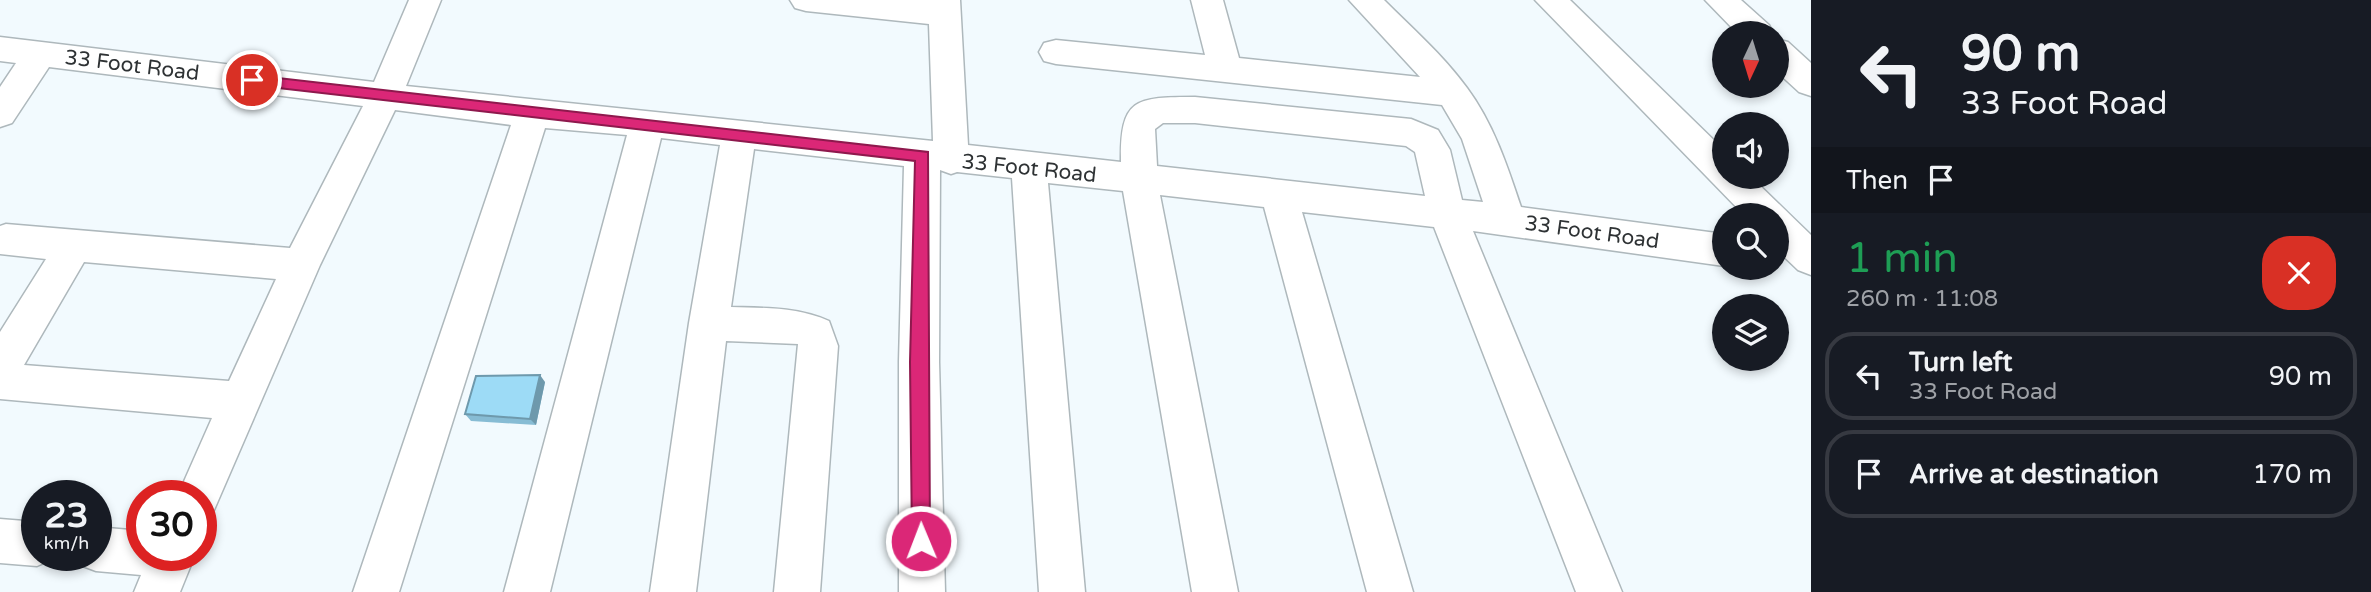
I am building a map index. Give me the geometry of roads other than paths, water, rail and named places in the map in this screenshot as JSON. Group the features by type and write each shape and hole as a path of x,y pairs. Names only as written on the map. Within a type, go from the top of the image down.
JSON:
{"street":[{"path":"205,480 301,265 385,96 425,0"},
{"path":"806,0 944,7 937,158 919,362 922,592"},
{"path":"1207,0 1225,69"},
{"path":"1365,0 1451,93 1480,143 1507,220"},
{"path":"1551,0 1712,161"},
{"path":"1721,0 1744,21"},
{"name":"33 Foot Road","path":"0,49 532,114 647,123 1448,216 1507,220 1712,248"},
{"path":"1056,52 1451,93"},
{"path":"0,114 40,54"},
{"path":"1789,63 1811,83"},
{"path":"1215,592 1139,180 1138,126 1147,114 1163,110 1195,110 1411,133 1426,140 1432,150 1448,216 1599,592"},
{"path":"376,592 532,114"},
{"path":"527,592 647,123"},
{"path":"673,592 709,323 739,135"},
{"path":"1029,168 1062,592"},
{"path":"1740,189 1755,203"},
{"path":"1279,195 1390,592"},
{"path":"1789,238 1811,260"},
{"path":"6,240 301,265"},
{"path":"0,368 74,246"},
{"path":"1789,258 1811,260"},
{"path":"709,323 801,327 815,333 818,346 797,592"},
{"path":"0,381 239,401"},
{"path":"0,541 21,543"}]}
